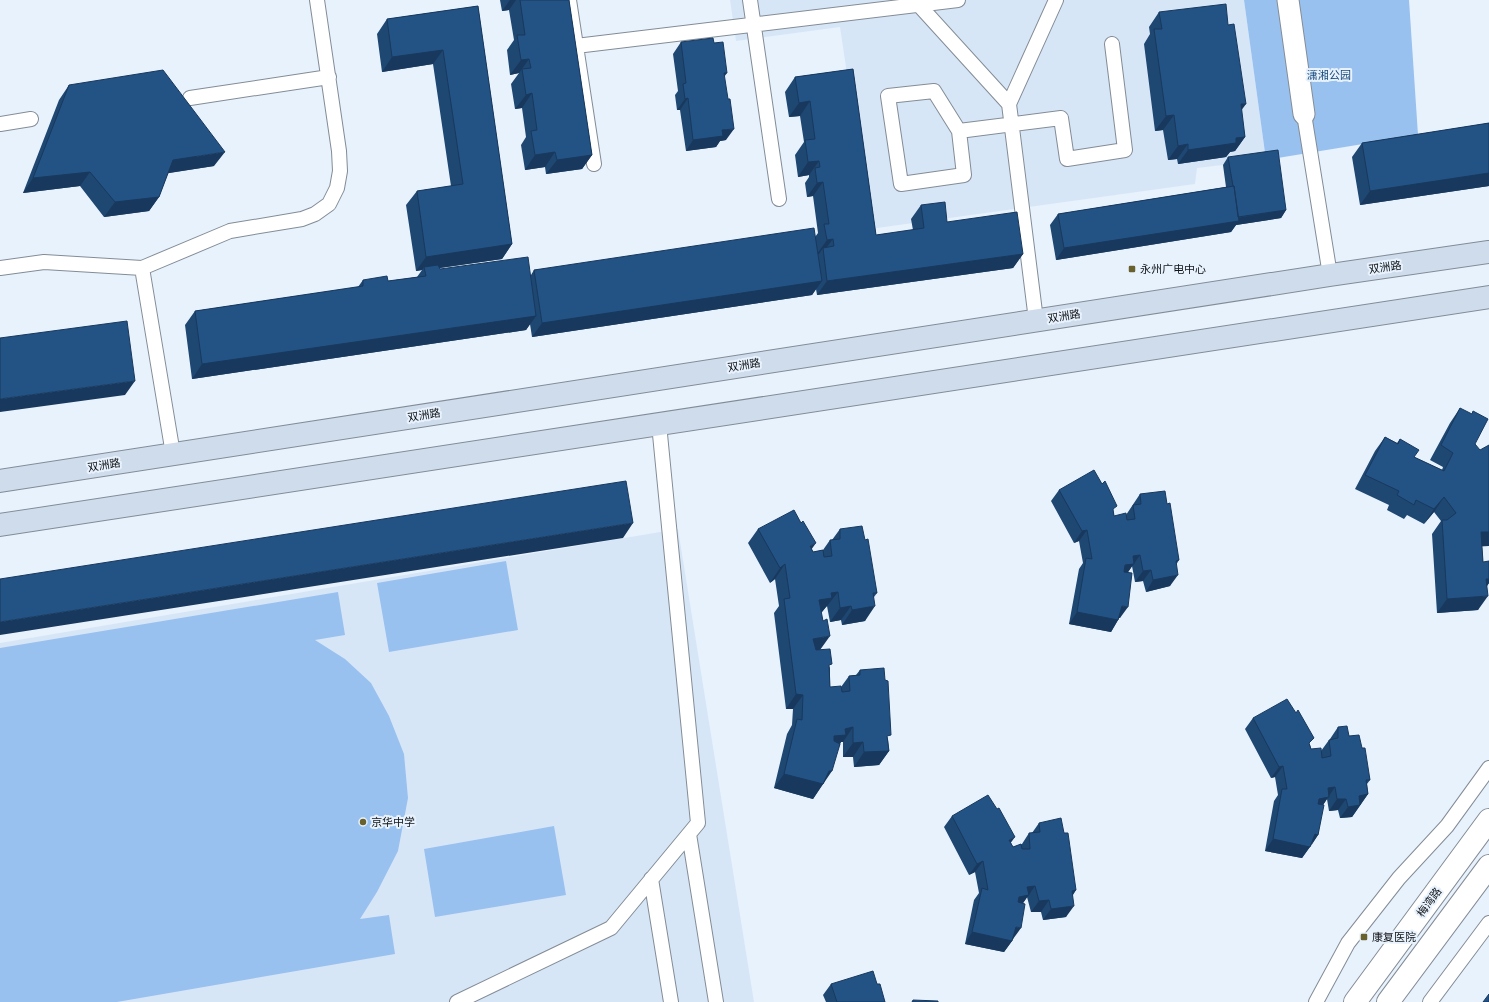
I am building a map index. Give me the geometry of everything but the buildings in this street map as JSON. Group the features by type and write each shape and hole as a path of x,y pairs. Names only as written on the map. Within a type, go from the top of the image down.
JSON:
{"main road":[{"name":"双洲路","path":"0,481 1036,320 1489,252"},
{"path":"0,525 1489,297"}],"street":[{"path":"1288,0 1304,114"},
{"name":"梅湾路","path":"1355,1002 1489,820"},
{"path":"1388,1002 1489,866"}],"lane":[{"path":"0,268 44,262 142,268 230,231 302,220 315,214 329,204 337,188 340,171 339,151 318,0"},
{"path":"569,0 594,164"},
{"path":"750,0 779,199"},
{"path":"576,46 958,0"},
{"path":"1036,320 1009,104 1056,0"},
{"path":"918,4 1009,104"},
{"path":"959,131 1061,118 1067,159 1125,150 1112,44"},
{"path":"190,98 328,77"},
{"path":"934,91 959,131 964,175 901,184 888,96 934,91"},
{"path":"1304,114 1330,275"},
{"path":"0,124 31,119"},
{"path":"142,268 173,454"},
{"path":"457,1002 611,928 698,823 659,424"},
{"path":"1316,1002 1348,943 1399,878 1447,826 1489,768"},
{"path":"689,834 716,1002"},
{"path":"651,879 671,1002"},
{"path":"1430,1002 1489,923"}],"shaded area":[{"path":"730,0 1244,0 1266,160 1197,168 1195,184 870,229 840,27 736,41"},
{"name":"京华中学","path":"678,529 754,1002 0,1002 0,643"}],"green space":[{"name":"潇湘公园","path":"1244,0 1409,0 1418,135 1266,160"},
{"path":"506,561 518,630 389,652 377,583"},
{"path":"338,592 345,635 315,640 345,659 371,683 389,716 404,754 408,798 398,851 377,892 360,919 389,915 395,954 117,1002 0,1002 0,648"},
{"path":"554,826 566,895 435,917 424,849"}],"place":[{"name":"永州广电中心","path":"1132,269"},
{"name":"京华中学","path":"363,822"},
{"name":"康复医院","path":"1364,937"}]}
